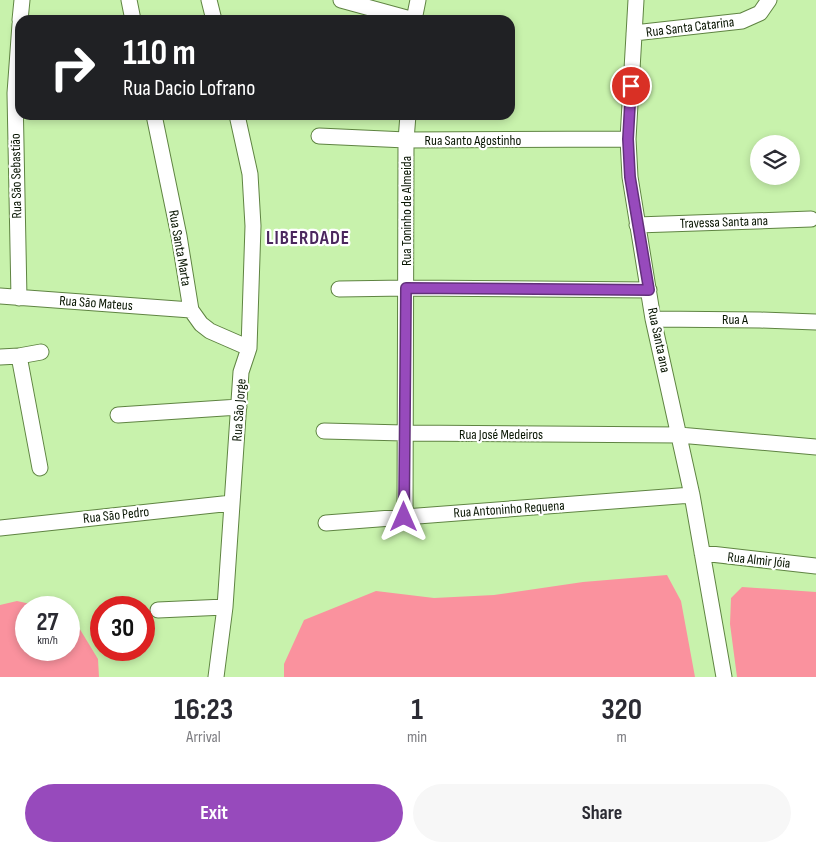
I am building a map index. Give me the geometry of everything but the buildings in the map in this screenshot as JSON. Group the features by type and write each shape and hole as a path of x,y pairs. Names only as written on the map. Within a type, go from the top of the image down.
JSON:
{"street":[{"path":"20,15 22,0"},
{"path":"128,0 132,15"},
{"path":"209,0 213,15"},
{"path":"341,0 396,15"},
{"path":"415,15 418,0"},
{"name":"Rua Santa ana","path":"636,0 628,139 630,177 653,319 692,496 724,677"},
{"name":"Rua Santa Catarina","path":"634,33 742,21 760,13 769,0"},
{"name":"Rua São Sebastião","path":"15,67 12,93 19,298"},
{"name":"Rua Santa Marta","path":"151,120 179,236 191,310"},
{"name":"Rua São Jorge","path":"216,677 225,607 241,372 249,348 253,226 250,174 239,120"},
{"name":"Rua Toninho de Almeida","path":"404,517 408,120"},
{"name":"Rua Santo Agostinho","path":"319,136 406,140 628,139"},
{"name":"Travessa Santa ana","path":"637,225 811,219"},
{"path":"339,289 649,290"},
{"name":"Rua São Mateus","path":"0,296 191,310"},
{"path":"191,310 200,324 210,331 249,348"},
{"name":"Rua A","path":"653,319 816,322"},
{"path":"0,356 19,356 41,352"},
{"path":"19,356 40,468"},
{"path":"118,415 239,407"},
{"name":"Rua José Medeiros","path":"324,431 679,435 816,448"},
{"name":"Rua Antoninho Requena","path":"326,523 692,496"},
{"name":"Rua São Pedro","path":"0,528 232,503"},
{"name":"Rua Almir Jóia","path":"702,553 816,566"},
{"path":"158,610 225,607"}],"shaded area":[{"path":"667,575 681,601 695,677 284,677 284,664 304,620 376,591 434,598 494,595 583,582"},
{"path":"742,587 816,592 816,677 737,677 730,624 731,598"},
{"path":"15,601 15,661 80,661 80,629 90,646 90,661 98,661 99,677 0,677 0,605"}],"district":[{"name":"LIBERDADE","path":"308,238"}],"route":[{"path":"404,517 406,288 649,290 630,177 628,139 631,86"}]}
